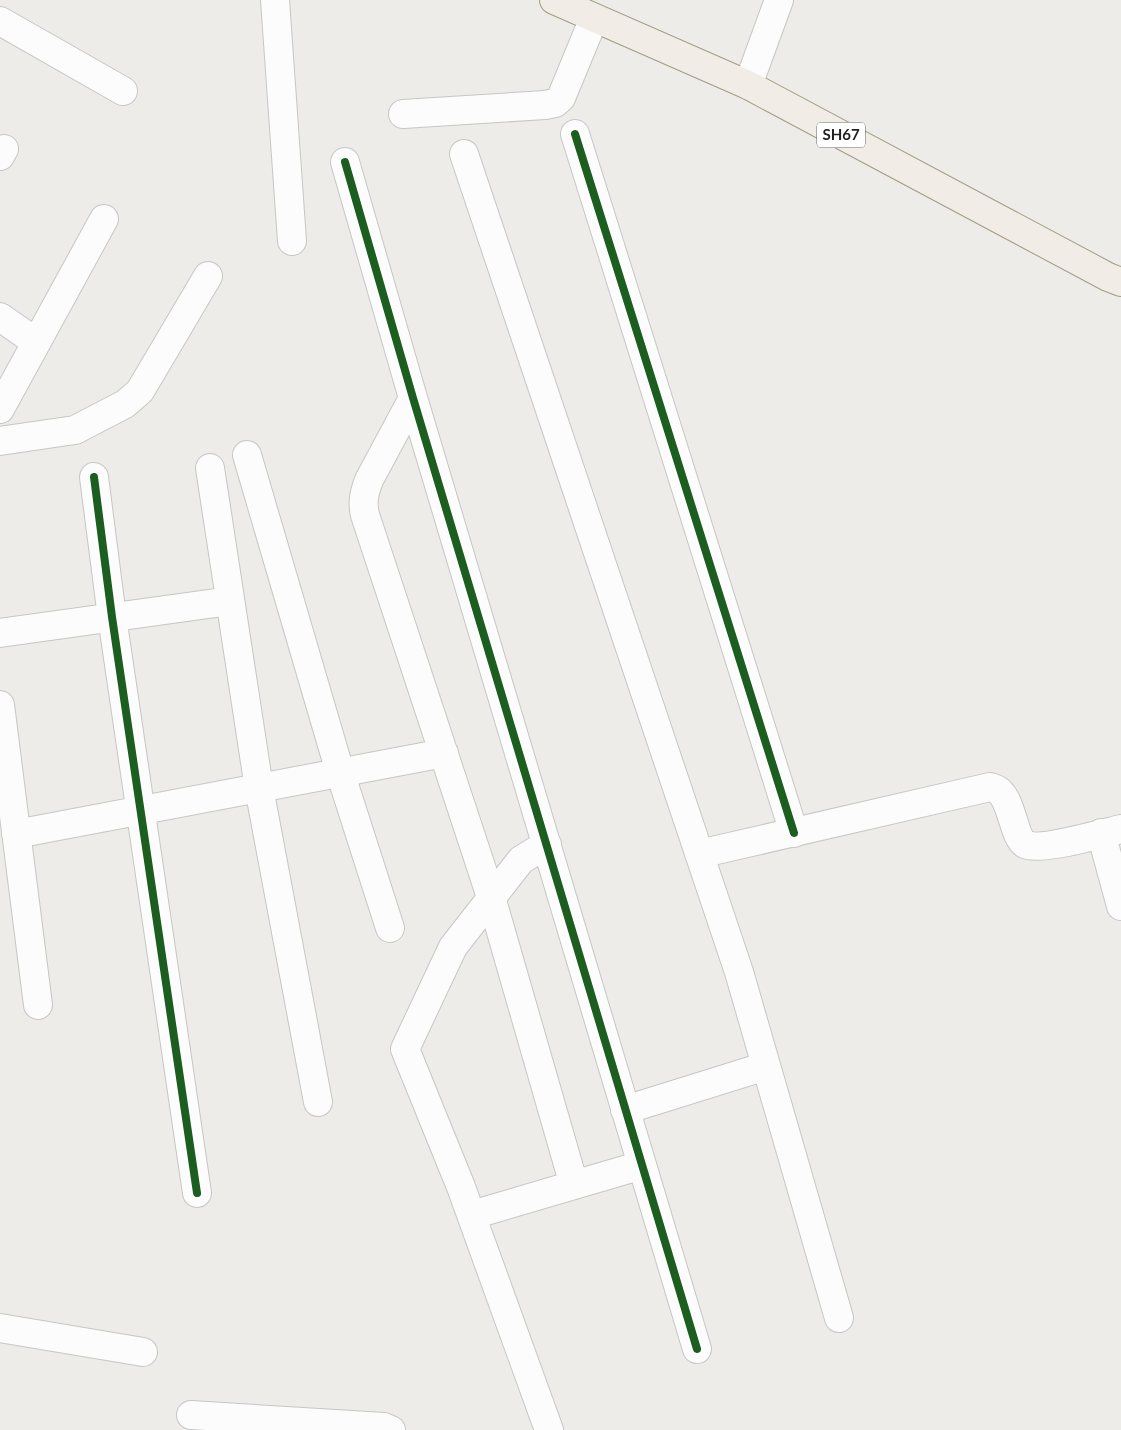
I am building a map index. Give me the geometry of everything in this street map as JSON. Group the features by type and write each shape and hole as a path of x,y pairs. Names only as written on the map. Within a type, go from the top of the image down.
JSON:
{"main road":[{"name":"SH67","path":"560,1 748,86 1108,277 1121,282"}],"street":[{"path":"275,0 292,241"},
{"path":"748,86 779,0"},
{"path":"403,114 555,103 561,98 594,18"},
{"path":"0,21 124,91"},
{"path":"575,134 794,832"},
{"path":"464,154 739,972 839,1318"},
{"path":"345,162 413,398 696,1349"},
{"path":"0,409 104,219"},
{"path":"0,441 75,430 125,404 134,397 140,391 208,276"},
{"path":"0,317 36,342"},
{"path":"413,398 364,490 362,502 492,898 574,1185"},
{"path":"247,455 340,772 390,928"},
{"path":"210,468 259,788 318,1102"},
{"path":"94,477 112,617 197,1193"},
{"path":"0,633 230,601"},
{"path":"0,705 38,1005"},
{"path":"16,834 444,752"},
{"path":"699,854 990,787 1000,790 1020,838 1025,844 1033,846 1051,845 1111,831 1121,906"},
{"path":"546,844 521,860 453,946 405,1049 472,1216 549,1430"},
{"path":"625,1110 766,1066"},
{"path":"472,1216 642,1165"},
{"path":"0,1328 143,1352"},
{"path":"191,1415 289,1426 384,1428 391,1430"}],"cycle path":[{"path":"575,134 794,833"},
{"path":"345,162 413,398 697,1349"},
{"path":"94,477 112,617 197,1193"}]}
